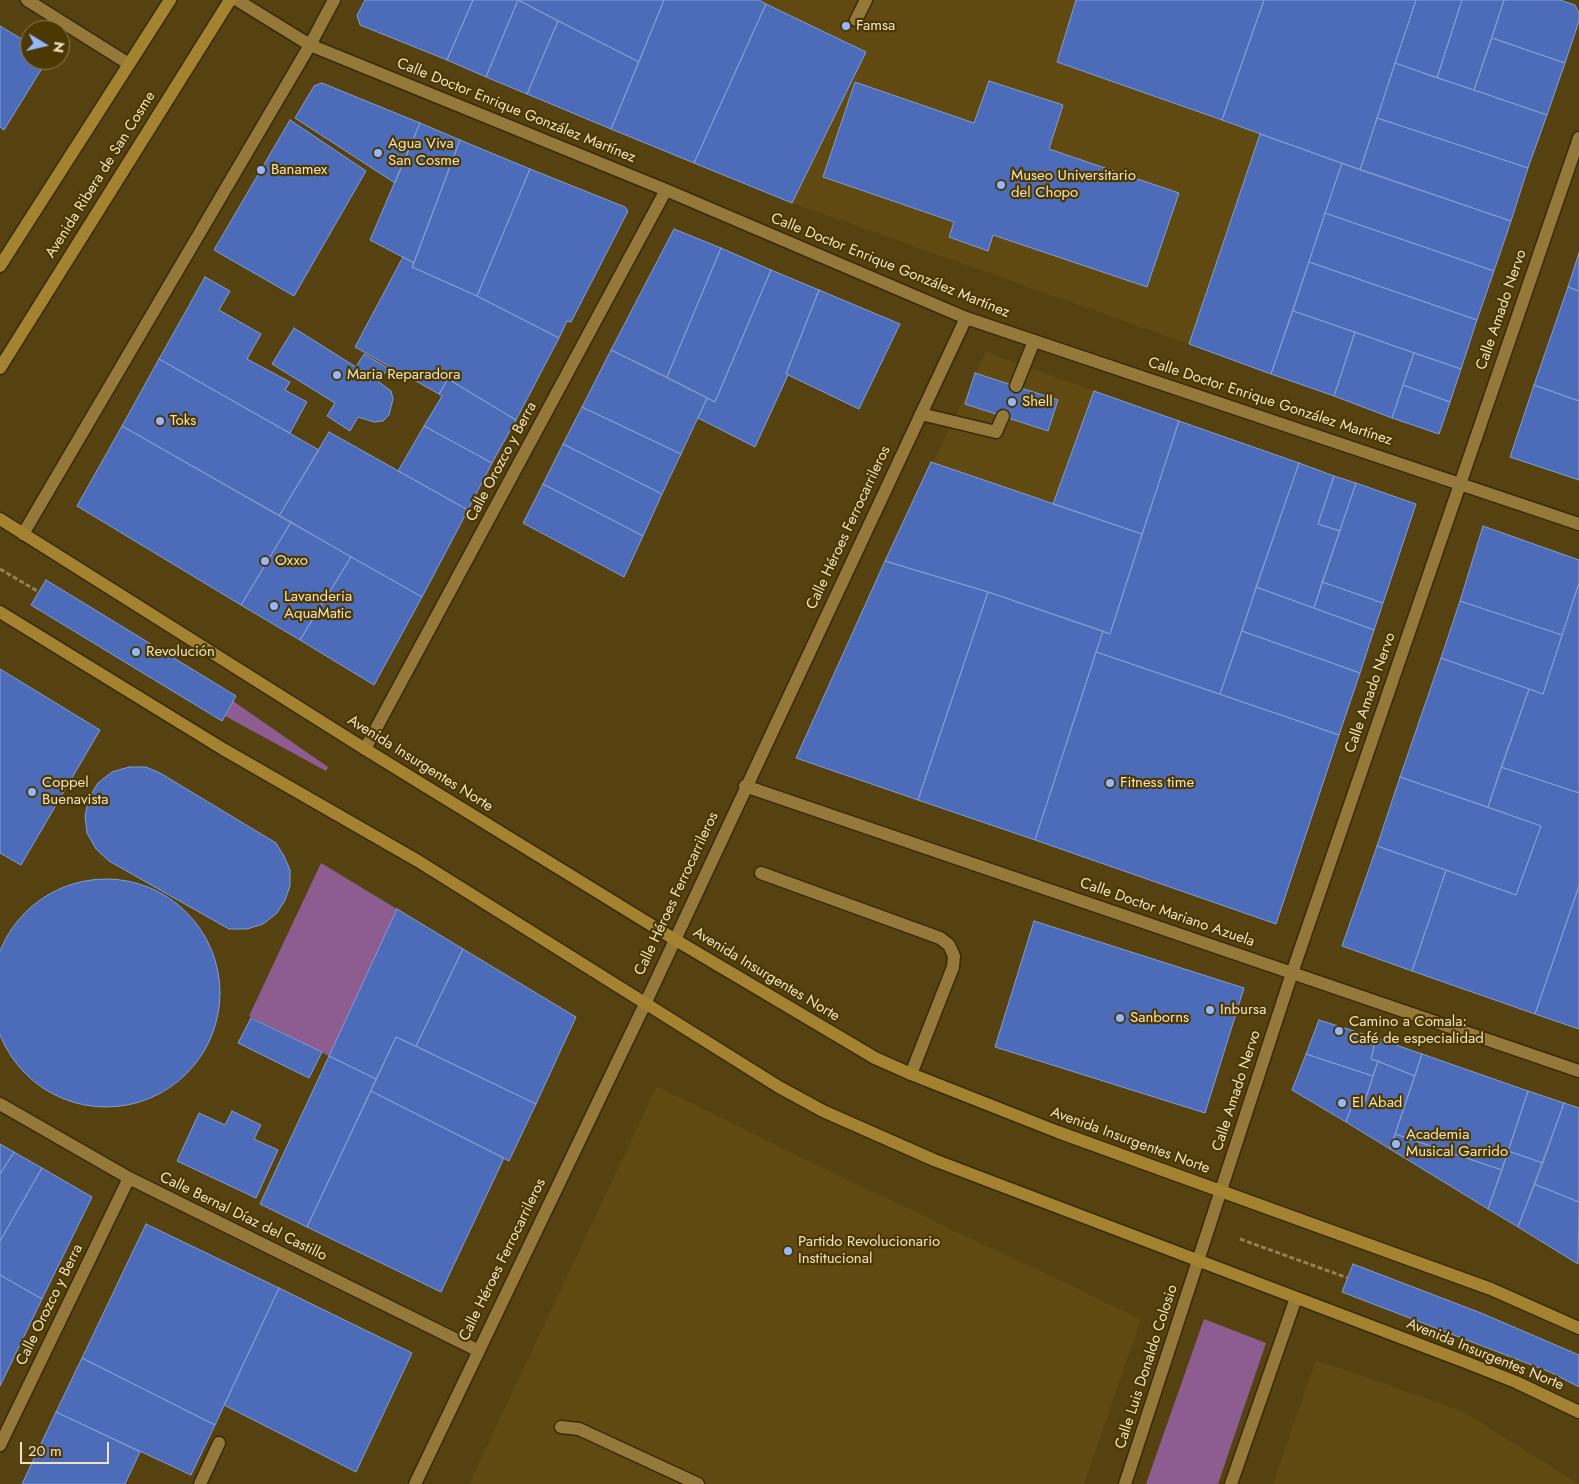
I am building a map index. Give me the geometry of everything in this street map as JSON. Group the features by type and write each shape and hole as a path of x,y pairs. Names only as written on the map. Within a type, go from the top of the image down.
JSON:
{"main road":[{"path":"0,266 170,0"},
{"name":"Avenida Ribera de San Cosme","path":"0,368 230,0"},
{"name":"Avenida Insurgentes Norte","path":"0,520 365,750 839,1038 910,1074 1058,1132 1491,1289 1579,1328"},
{"name":"Avenida Insurgentes Norte","path":"0,612 223,749 418,861 779,1087 879,1137 1026,1196 1516,1382 1579,1412"}],"street":[{"path":"27,0 129,64"},
{"name":"Calle Doctor Enrique González Martínez","path":"237,0 310,45 666,190 966,318 1579,524"},
{"path":"23,534 310,45 334,0"},
{"path":"856,20 866,0"},
{"name":"Calle Amado Nervo","path":"1200,1261 1292,973 1579,138"},
{"name":"Calle Orozco y Berra","path":"365,750 666,190"},
{"name":"Calle Héroes Ferrocarrileros","path":"415,1484 477,1350 645,1004 745,786 966,318"},
{"path":"1016,386 1034,340"},
{"path":"921,414 996,432 1003,416"},
{"name":"Calle Doctor Mariano Azuela","path":"745,786 1579,1071"},
{"path":"760,873 940,938 949,945 954,956 953,967 910,1074"},
{"name":"Calle Bernal Díaz del Castillo","path":"0,1104 129,1178 477,1350"},
{"name":"Calle Orozco y Berra","path":"0,1445 4,1428 129,1178"},
{"name":"Calle Luis Donaldo Colosio","path":"1125,1484 1200,1261"},
{"path":"1231,1484 1296,1298"},
{"path":"561,1427 579,1429 698,1484"},
{"path":"200,1484 219,1443"}],"path":[{"path":"0,568 39,592"},
{"path":"1240,1239 1348,1278"}],"shaded area":[{"path":"759,0 1076,0 1057,62 1260,134 1189,344 792,203 866,52"},
{"path":"986,352 1094,391 1053,504 933,463"},
{"path":"233,701 328,767 326,771 225,716"},
{"path":"321,863 397,909 329,1056 249,1016"},
{"name":"Partido Revolucionario Institucional","path":"657,1086 854,1183 1141,1319 1084,1484 469,1484"},
{"path":"1204,1319 1266,1343 1218,1484 1146,1484"},
{"path":"1316,1360 1462,1411 1579,1484 1273,1484"}],"building":[{"path":"365,0 473,0 447,60 360,25 357,15"},
{"path":"473,0 518,0 486,77 447,60"},
{"path":"518,0 664,0 639,62"},
{"path":"518,0 558,21 527,94 486,77"},
{"path":"664,0 759,0 766,4 694,163 611,129"},
{"path":"1076,0 1264,0 1222,120 1057,62"},
{"path":"1264,0 1416,0 1360,170 1222,120"},
{"path":"1416,0 1462,0 1437,78 1395,63"},
{"path":"1462,0 1504,0 1474,90 1437,78"},
{"path":"1504,0 1560,0 1575,5 1579,13 1579,21 1565,63 1492,38"},
{"path":"766,4 866,52 792,203 694,163"},
{"path":"558,21 639,62 611,129 527,94"},
{"path":"0,26 20,38 20,70 41,70 4,130 0,127"},
{"path":"1492,38 1565,63 1547,115 1474,90"},
{"path":"1395,63 1547,115 1528,168 1377,118"},
{"name":"Museo Universitario del Chopo","path":"989,81 1063,105 1049,149 1179,193 1147,287 993,235 988,251 949,237 954,222 823,177 855,82 974,123"},
{"name":"Agua Viva San Cosme","path":"322,83 420,123 395,183 295,118 314,86"},
{"path":"1377,118 1528,168 1511,221 1360,170"},
{"path":"290,120 366,171 294,296 214,250"},
{"path":"420,123 460,140 414,263 370,240"},
{"path":"1260,134 1342,163 1271,374 1189,344"},
{"path":"460,140 530,169 477,296 412,267"},
{"path":"1342,163 1511,221 1494,271 1325,213"},
{"path":"530,169 625,207 628,211 571,322 567,321 559,338 477,296"},
{"path":"1325,213 1494,271 1477,320 1309,262"},
{"path":"674,229 721,248 667,377 611,350"},
{"path":"721,248 771,270 715,402 667,377"},
{"path":"1579,253 1579,291 1568,287"},
{"path":"403,257 414,263 412,267 477,296 559,338 516,420 448,379 439,394 355,347"},
{"path":"1309,262 1477,320 1461,369 1293,311"},
{"path":"771,270 819,290 786,374 788,375 755,447 698,418 707,398 715,402"},
{"path":"205,277 230,291 219,310 261,334 247,359 290,382 285,390 307,402 290,433 159,359"},
{"path":"1568,287 1579,291 1579,401 1534,385"},
{"path":"819,290 900,324 859,409 786,374"},
{"path":"1293,311 1355,332 1334,396 1271,374"},
{"name":"Maria Reparadora","path":"294,328 356,367 364,354 388,368 379,382 391,391 393,399 389,415 383,421 374,422 358,417 350,431 327,416 335,403 272,364"},
{"path":"1355,332 1414,353 1392,418 1334,396"},
{"path":"611,350 707,398 681,454 582,407"},
{"path":"1414,353 1461,369 1450,402 1403,385"},
{"path":"159,359 319,450 279,516 122,426"},
{"name":"Shell","path":"975,373 1058,400 1048,431 965,404"},
{"path":"448,379 516,420 492,463 424,426 442,396 439,394"},
{"path":"1403,385 1450,402 1439,434 1392,418"},
{"path":"1534,385 1579,401 1579,480 1510,457"},
{"path":"1094,391 1179,421 1142,534 1053,504"},
{"path":"582,407 681,454 662,494 563,444"},
{"path":"1179,421 1299,463 1220,694 1096,652 1103,631 1110,634"},
{"path":"122,426 291,522 241,605 77,506"},
{"path":"424,426 492,463 468,510 398,471"},
{"path":"329,432 468,510 422,597 279,516"},
{"path":"563,444 662,494 643,536 543,484"},
{"path":"931,462 1142,534 1110,634 988,592 885,561"},
{"path":"1299,463 1334,476 1318,524 1340,531 1314,608 1256,587"},
{"path":"1334,476 1356,483 1340,531 1318,524"},
{"path":"1356,483 1416,504 1383,603 1322,582"},
{"path":"543,484 643,536 624,577 523,523"},
{"path":"291,522 351,557 300,640 241,605"},
{"path":"1483,526 1579,560 1579,583 1562,635 1460,601"},
{"path":"351,557 422,597 374,685 300,640"},
{"path":"885,561 988,592 918,800 796,758"},
{"path":"46,580 236,696 222,721 31,605"},
{"path":"1322,582 1383,603 1374,630 1314,608"},
{"path":"1579,583 1579,793 1501,767 1529,689 1543,694"},
{"path":"1256,587 1374,630 1360,673 1242,631"},
{"path":"988,592 1103,631 1035,840 918,800"},
{"path":"1460,601 1562,635 1543,694 1441,658"},
{"path":"1242,631 1360,673 1339,735 1220,694"},
{"path":"1096,652 1339,735 1276,924 1035,840"},
{"path":"1441,658 1529,689 1488,807 1400,777"},
{"name":"Coppel Buenavista","path":"0,669 100,730 21,865 0,853"},
{"path":"129,767 146,767 160,773 276,843 290,870 290,886 285,900 277,913 263,924 247,929 229,929 109,861 96,849 87,833 85,816 89,798 98,783 112,772"},
{"path":"1501,767 1579,793 1579,886 1535,1014 1412,971 1446,870 1516,895 1541,826 1488,807"},
{"path":"1400,777 1541,826 1516,895 1377,846"},
{"path":"1377,846 1446,870 1412,971 1342,946"},
{"path":"106,879 128,881 150,888 169,898 187,912 201,930 211,949 218,971 220,993 218,1015 211,1037 201,1056 187,1074 169,1088 150,1098 128,1105 106,1107 84,1105 62,1098 43,1088 25,1074 11,1056 1,1037 -6,1015 -8,993 -6,971 1,949 11,930 25,912 43,898 62,888 84,881"},
{"path":"1579,886 1579,1029 1535,1014"},
{"path":"397,909 463,949 416,1046 396,1037 376,1079 329,1056"},
{"name":"Sanborns","path":"1034,921 1244,988 1205,1113 995,1047"},
{"path":"463,949 576,1017 536,1104 416,1046"},
{"path":"251,1018 322,1052 309,1078 238,1043"},
{"path":"1319,1020 1376,1038 1371,1059 1378,1061 1373,1076 1306,1054"},
{"path":"396,1037 536,1104 509,1161 371,1091"},
{"path":"1376,1038 1422,1054 1415,1076 1371,1059"},
{"path":"1306,1054 1373,1076 1364,1104 1354,1100 1346,1122 1292,1090"},
{"path":"1422,1054 1528,1091 1502,1170 1395,1134"},
{"path":"329,1056 376,1079 307,1227 260,1204"},
{"path":"1378,1061 1415,1076 1390,1149 1346,1122 1354,1100 1364,1104"},
{"path":"371,1091 504,1158 441,1292 307,1227"},
{"path":"1528,1091 1564,1103 1543,1163 1508,1151"},
{"path":"1564,1103 1579,1108 1579,1202 1534,1184"},
{"path":"232,1111 261,1125 254,1139 278,1150 256,1198 177,1161 199,1113 225,1125"},
{"path":"1395,1134 1502,1170 1488,1209 1390,1149"},
{"path":"0,1144 14,1152 0,1174"},
{"path":"1508,1151 1543,1163 1518,1227 1488,1209"},
{"path":"14,1152 42,1168 0,1241 0,1174"},
{"path":"42,1168 92,1197 42,1299 0,1275 0,1241"},
{"path":"1534,1184 1579,1202 1578,1264 1518,1227"},
{"path":"146,1224 279,1288 215,1425 82,1358"},
{"path":"1353,1264 1481,1313 1579,1355 1579,1387 1550,1372 1342,1292"},
{"path":"0,1275 42,1299 0,1386"},
{"path":"279,1288 412,1353 356,1472 224,1405"},
{"path":"82,1358 215,1425 191,1475 56,1412"},
{"path":"56,1412 140,1452 125,1484 22,1484"}],"place":[{"name":"Famsa","path":"846,26"},
{"name":"Agua Viva San Cosme","path":"378,153"},
{"name":"Banamex","path":"261,170"},
{"name":"Museo Universitario del Chopo","path":"1001,185"},
{"name":"Maria Reparadora","path":"337,375"},
{"name":"Shell","path":"1012,402"},
{"name":"Toks","path":"160,421"},
{"name":"Oxxo","path":"265,561"},
{"name":"Lavanderia AquaMatic","path":"274,606"},
{"name":"Revolución","path":"136,652"},
{"name":"Fitness time","path":"1110,783"},
{"name":"Coppel Buenavista","path":"32,792"},
{"name":"Inbursa","path":"1210,1010"},
{"name":"Sanborns","path":"1120,1018"},
{"name":"Camino a Comala: Café de especialidad","path":"1339,1031"},
{"name":"El Abad","path":"1342,1103"},
{"name":"Academia Musical Garrido","path":"1396,1144"},
{"name":"Partido Revolucionario Institucional","path":"788,1251"}]}
